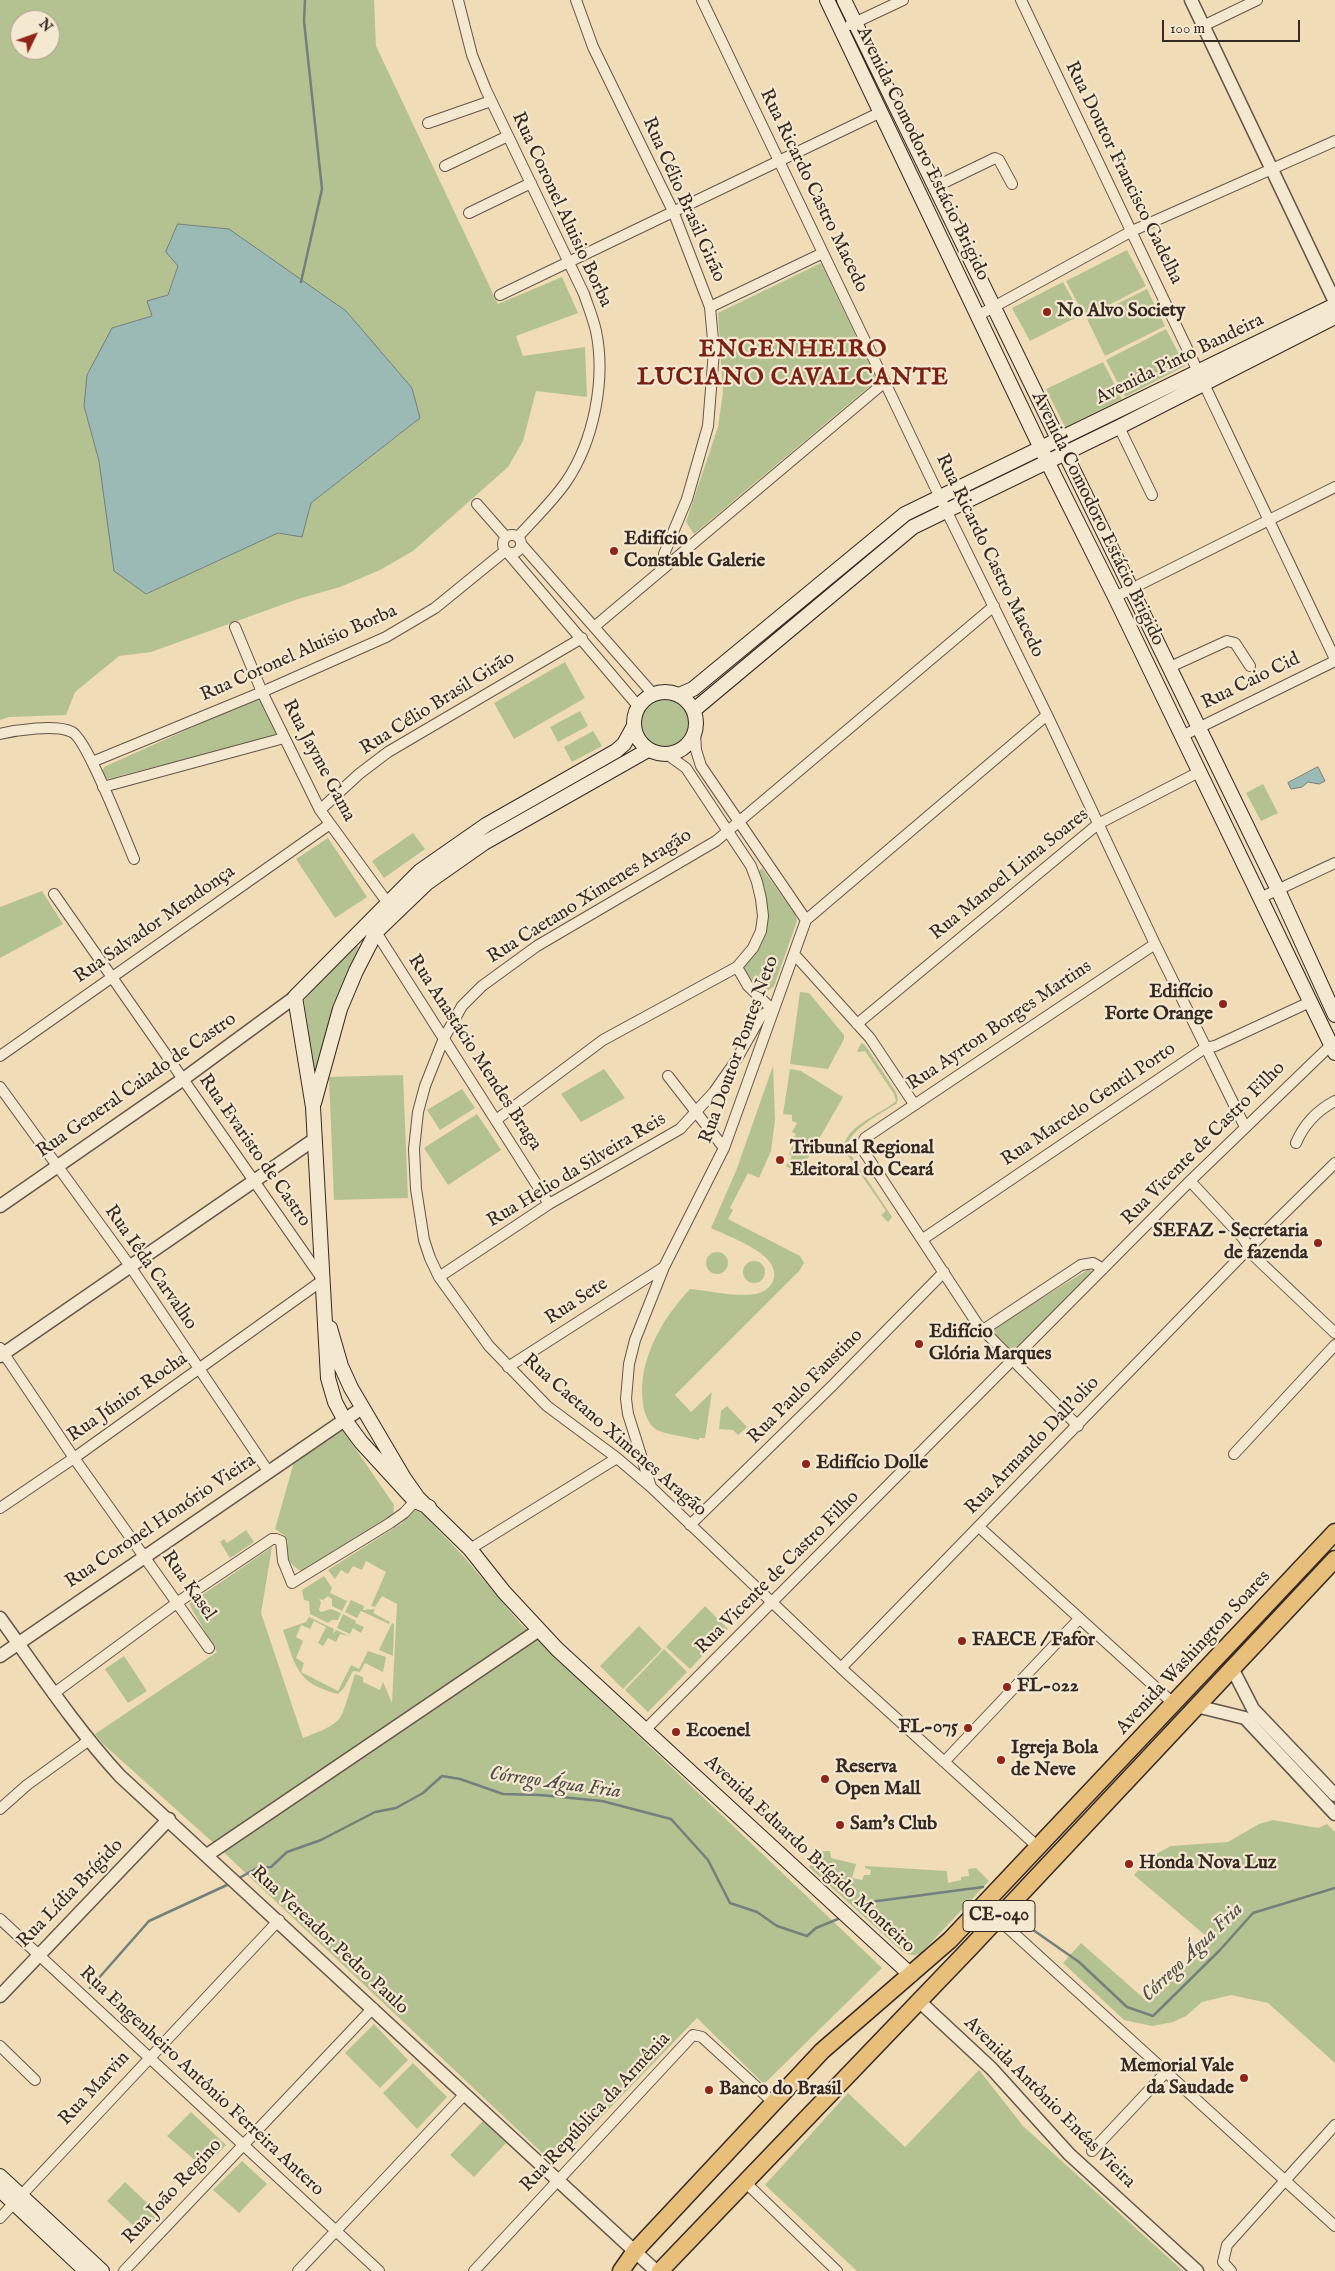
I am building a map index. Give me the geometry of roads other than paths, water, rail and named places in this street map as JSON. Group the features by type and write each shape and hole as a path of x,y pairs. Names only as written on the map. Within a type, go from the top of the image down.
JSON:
{"highway":[{"name":"Avenida Washington Soares","path":"621,2271 635,2251 773,2102 842,2032 912,1975 950,1940 1335,1532"},
{"name":"Avenida Washington Soares","path":"658,2271 919,2001 1335,1558"}],"main road":[{"name":"Avenida Comodoro Estácio Brigido","path":"827,0 979,315 1044,455 1115,597 1333,1049"},
{"name":"Avenida Comodoro Estácio Brigido","path":"844,0 1132,588 1333,1007"},
{"name":"Avenida Pinto Bandeira","path":"1044,455 1065,453 1119,427 1201,378 1335,304"},
{"name":"Avenida Pinto Bandeira","path":"1044,455 1058,439 1201,378 1335,316"},
{"path":"679,695 693,689 896,520 940,496 1044,455"},
{"path":"694,710 913,527 1044,455"},
{"path":"874,539 884,550"},
{"path":"786,613 795,624"},
{"path":"666,692 679,695 688,701 694,710 697,721 695,733 685,748 668,755 648,750 638,740 634,726 634,716 638,706 653,694 666,692"},
{"path":"313,1107 340,1009 372,927 387,902 420,871 450,849 616,751 624,744 634,726"},
{"path":"295,997 372,927 458,861 484,843 648,750"},
{"path":"564,781 570,794"},
{"path":"450,849 458,861"},
{"name":"Avenida Eduardo Brígido Monteiro","path":"295,997 313,1107 326,1313 328,1378 335,1402 344,1419 382,1467 470,1549 504,1592 539,1630 912,1975"},
{"name":"Avenida Eduardo Brígido Monteiro","path":"326,1313 342,1366 362,1408 421,1502"},
{"path":"0,2176 17,2199 86,2271"},
{"path":"0,2190 17,2199 102,2271"}],"street":[{"name":"Rua Coronel Aluisio Borba","path":"458,0 472,55 491,101 584,294 596,330 599,356 598,385 586,442 566,482 519,541"},
{"name":"Rua Célio Brasil Girão","path":"576,0 593,47 672,211 710,307 714,352 708,426 687,499 664,554 666,565"},
{"name":"Rua Ricardo Castro Macedo","path":"702,0 1205,1048 1246,1126"},
{"path":"841,29 904,0"},
{"name":"Rua Doutor Francisco Gadelha","path":"1021,0 1335,660"},
{"path":"1191,0 1335,304"},
{"path":"1203,26 1257,0"},
{"path":"428,122 491,101"},
{"path":"500,295 881,112"},
{"path":"445,166 508,136"},
{"path":"979,315 1132,231 1335,142"},
{"path":"935,187 992,158 998,160 1012,184"},
{"path":"469,213 531,183"},
{"path":"710,307 823,253"},
{"path":"594,628 666,565 885,382"},
{"path":"1119,427 1152,495"},
{"path":"1115,597 1269,518 1335,487"},
{"path":"477,504 506,537"},
{"path":"638,706 564,617 506,552 502,543 506,537 510,535 519,541 653,694"},
{"path":"506,552 515,553 519,541"},
{"name":"Rua Coronel Aluisio Borba","path":"92,762 262,692 409,625 461,588 506,552"},
{"name":"Rua Caetano Ximenes Aragão","path":"994,606 716,841 537,946 482,986 462,1006 444,1038 425,1086 418,1112 414,1149 416,1189 424,1240 439,1277 489,1346 547,1406 617,1458 651,1487 772,1604 1038,1847"},
{"path":"564,617 576,607"},
{"name":"Rua Jayme Gama","path":"235,627 262,692 320,810 387,902"},
{"name":"Rua Célio Brasil Girão","path":"320,810 388,752 582,638"},
{"path":"1170,667 1226,641 1235,643 1250,666"},
{"path":"606,666 619,655"},
{"name":"Rua Caio Cid","path":"1182,736 1335,660"},
{"path":"695,733 696,750 701,766 806,920 1047,716"},
{"path":"0,734 35,728 71,731 79,737 92,762 134,859"},
{"path":"103,787 284,738"},
{"path":"496,1120 603,1040 737,967 753,948 761,931 763,916 761,898 751,866 686,768 668,755"},
{"name":"Rua Manoel Lima Soares","path":"857,1024 1098,824 1199,772"},
{"name":"Rua Salvador Mendonça","path":"0,1056 330,824"},
{"path":"751,866 762,858"},
{"path":"1260,898 1335,863"},
{"name":"Rua Evaristo de Castro","path":"54,894 323,1280"},
{"name":"Rua Doutor Pontes Neto","path":"651,1487 628,1414 627,1381 635,1340 664,1267 724,1148 772,1009 806,920"},
{"name":"Rua Anastácio Mendes Braga","path":"372,927 550,1204"},
{"name":"Rua Ayrton Borges Martins","path":"923,1239 863,1150 862,1144 865,1138 1155,944"},
{"path":"794,954 870,1038 914,1104"},
{"path":"737,967 748,986 772,1009"},
{"name":"Rua General Caiado de Castro","path":"0,1206 182,1080 295,997"},
{"name":"Rua Marcelo Gentil Porto","path":"923,1239 1205,1048 1215,1046 1312,1008 1333,1007"},
{"name":"Rua Helio da Silveira Reis","path":"439,1277 550,1204 663,1141 680,1129 697,1113 714,1092 735,1062 761,1016 772,1009"},
{"name":"Rua Vicente de Castro Filho","path":"645,1730 1190,1181 1246,1126 1333,1049"},
{"path":"668,1076 724,1148"},
{"name":"Rua Iêda Carvalho","path":"0,1087 130,1266 268,1471"},
{"path":"1296,1143 1303,1128 1310,1119 1335,1101"},
{"path":"1,1353 315,1139"},
{"name":"Rua Armando Dall'olio","path":"841,1668 1249,1248 1333,1168"},
{"path":"1190,1181 1243,1238 1255,1257 1335,1333"},
{"path":"923,1239 983,1330 1078,1426"},
{"path":"983,1330 1081,1265 1093,1263 1103,1269"},
{"name":"Rua Sete","path":"508,1367 664,1267"},
{"name":"Rua Paulo Faustino","path":"690,1525 833,1385 944,1272"},
{"name":"Rua Júnior Rocha","path":"0,1508 74,1458 323,1280"},
{"path":"1234,1454 1335,1345"},
{"name":"Rua Kasel","path":"1,1353 209,1648"},
{"name":"Rua Coronel Honório Vieira","path":"0,1656 144,1555 362,1408"},
{"path":"470,1549 617,1458"},
{"path":"53,1694 178,1602 272,1539 276,1538 281,1542 283,1561 292,1582 390,1523 421,1502"},
{"path":"979,1527 1174,1704"},
{"name":"Rua Vereador Pedro Paulo","path":"0,1618 88,1741 120,1776 169,1819 658,2271"},
{"path":"944,1762 1079,1618"},
{"path":"208,1855 539,1630"},
{"path":"1232,1668 1249,1714 1335,1814"},
{"path":"1196,1706 1249,1714 1335,1795"},
{"path":"0,1809 27,1784 88,1741"},
{"name":"Rua Lídia Brígido","path":"0,1996 38,1954 169,1819"},
{"path":"997,1918 1335,2226"},
{"name":"Rua Engenheiro Antônio Ferreira Antero","path":"0,1919 379,2271"},
{"name":"Rua Marvin","path":"0,2218 278,1920"},
{"name":"Avenida Antônio Enéas Vieira","path":"919,2001 992,2069 1069,2154 1197,2271"},
{"name":"Rua João Regino","path":"124,2271 242,2144 373,2008"},
{"name":"Rua República da Armênia","path":"474,2271 694,2036 702,2037 773,2102"},
{"path":"0,2046 36,2080"},
{"path":"1092,2151 1167,2071"},
{"path":"298,2271 465,2094"},
{"path":"1231,2271 1223,2262 1227,2245 1335,2124"},
{"path":"746,2182 837,2271"}],"water":[{"path":"178,224 229,229 346,311 412,388 420,418 311,503 302,537 278,533 146,594 114,571 99,461 84,406 87,375 112,328 152,316 147,301 168,295 178,266 166,252"},
{"path":"1318,767 1325,781 1319,784 1308,782 1302,787 1291,789 1288,783"}],"waterway":[{"path":"301,282 322,189 304,21 305,0"},
{"name":"Córrego Água Fria","path":"241,1877 257,1868 271,1867 287,1852 321,1840 375,1812 396,1808 423,1793 442,1776 460,1779 503,1794 540,1795 602,1801 671,1819 708,1860 730,1903 757,1912 777,1926 807,1936 816,1928 838,1919"},
{"name":"Córrego Água Fria","path":"90,1988 149,1921 227,1885"},
{"name":"Córrego Água Fria","path":"870,1902 983,1887"},
{"name":"Córrego Água Fria","path":"1012,1913 1079,1962 1127,2007 1153,2016 1220,1950 1253,1913 1335,1888"}],"place":[{"name":"No Alvo Society","path":"1047,312"},
{"name":"Edifício Constable Galerie","path":"614,551"},
{"name":"Edifício Forte Orange","path":"1223,1004"},
{"name":"Tribunal Regional Eleitoral do Ceará","path":"780,1160"},
{"name":"SEFAZ - Secretaria de fazenda","path":"1318,1243"},
{"name":"Edifício Glória Marques","path":"919,1344"},
{"name":"Edifício Dolle","path":"806,1464"},
{"name":"FAECE / Fafor","path":"962,1641"},
{"name":"FL-022","path":"1007,1687"},
{"name":"FL-075","path":"968,1728"},
{"name":"Ecoenel","path":"676,1732"},
{"name":"Igreja Bola de Neve","path":"1001,1760"},
{"name":"Reserva Open Mall","path":"825,1779"},
{"name":"Sam's Club","path":"840,1825"},
{"name":"Honda Nova Luz","path":"1129,1864"},
{"name":"Memorial Vale da Saudade","path":"1244,2078"},
{"name":"Banco do Brasil","path":"709,2090"}],"district":[{"name":"ENGENHEIRO LUCIANO CAVALCANTE","path":"793,365"}]}
